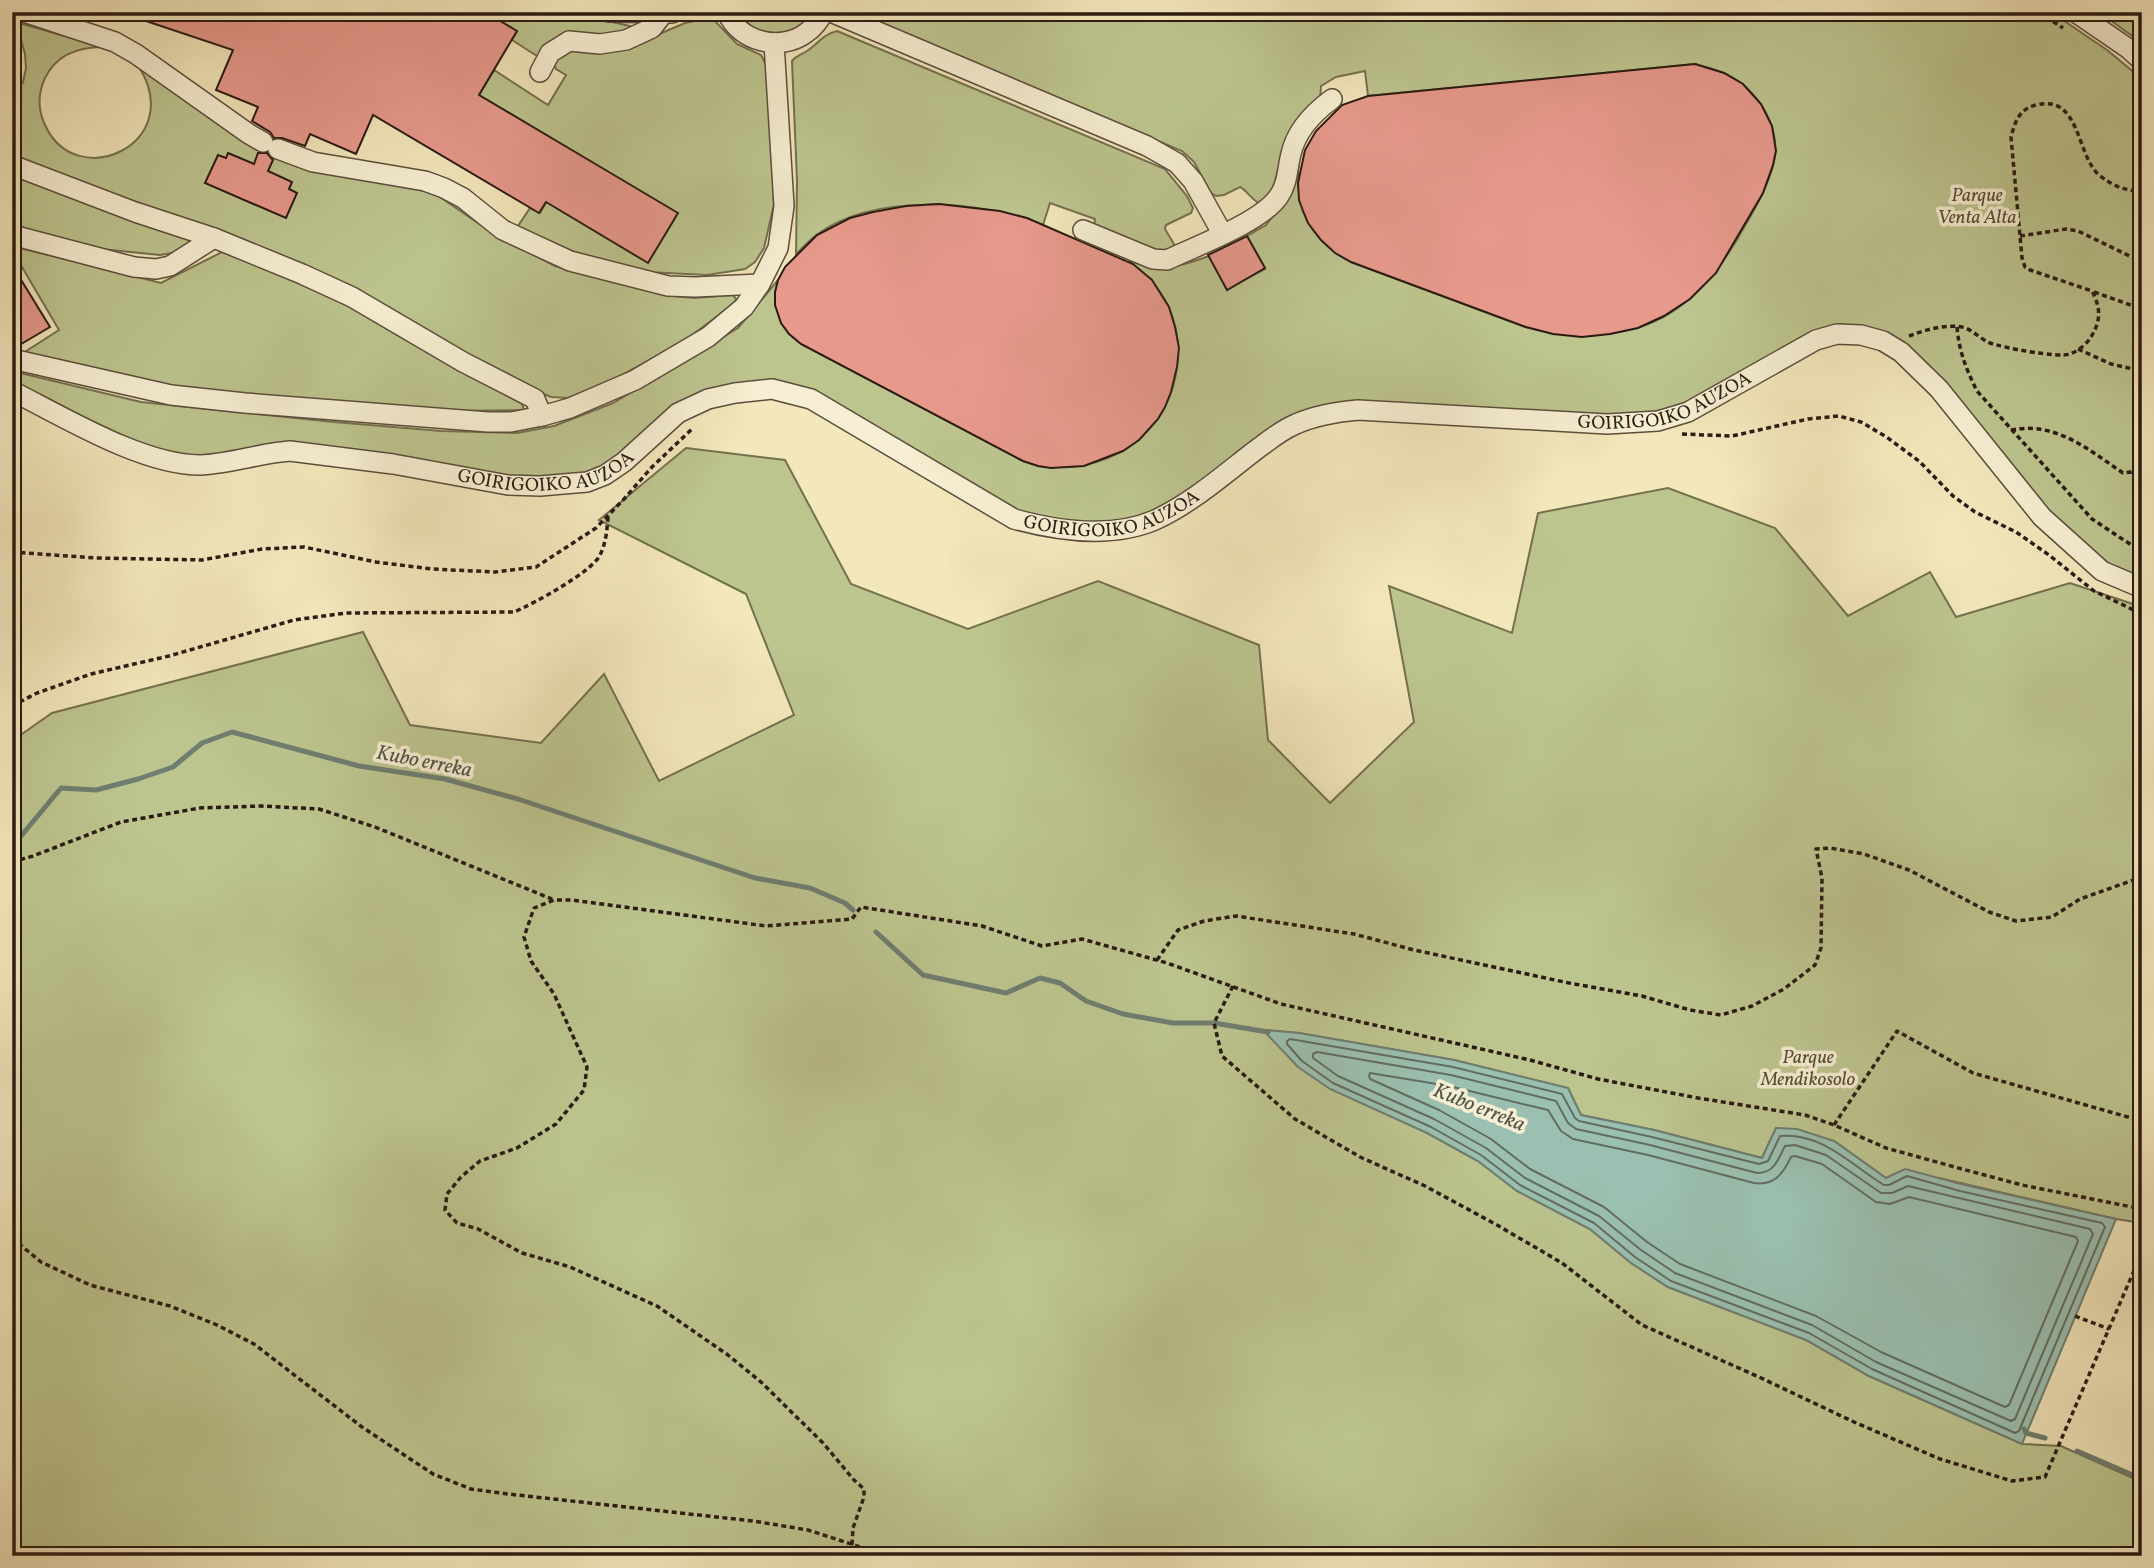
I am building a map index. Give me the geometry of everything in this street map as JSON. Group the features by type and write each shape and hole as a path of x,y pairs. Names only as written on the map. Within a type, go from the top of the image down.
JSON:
{"street":[{"path":"24,12 115,42 248,134 270,145 313,162 425,181 444,188 463,198 503,230 570,261 668,286 760,284"},
{"path":"610,12 670,13"},
{"path":"727,12 741,31 757,40 774,43 790,41 805,34 817,24 824,12"},
{"path":"831,12 1147,146 1177,163 1193,181 1222,233"},
{"path":"2075,12 2142,61"},
{"path":"540,72 550,53 569,41 600,44 626,40 652,28 670,13"},
{"path":"12,359 171,396 233,402 511,422 570,408 635,380 708,337 744,307 760,284 778,248 784,206 774,43"},
{"path":"1083,230 1153,259 1167,260 1253,218 1279,197 1285,185 1292,146 1314,112 1332,99"},
{"path":"12,165 135,212 214,238 352,297 463,362 535,399 542,416"},
{"path":"12,235 134,267 156,269 170,266 214,238"},
{"name":"GOIRIGOIKO AUZOA","path":"12,391 94,432 152,457 180,464 220,464 290,451 393,464 508,485 540,486 587,482 605,475 624,463 678,413 708,398 772,389 811,399 1014,519 1039,526 1081,532 1122,529 1153,521 1179,507 1277,434 1326,413 1358,410 1607,424 1658,421 1688,412 1816,340 1837,334 1861,335 1883,341 1895,348 1939,389 2042,517 2102,571 2142,588"}],"path":[{"path":"2142,192 2124,190 2112,185 2096,172 2086,156 2072,120 2061,108 2046,104 2033,106 2015,121 2011,137 2025,267 2142,309"},
{"path":"2020,236 2066,229 2078,231 2142,262"},
{"path":"1895,348 1909,336 1947,326 1964,327 1989,342 2049,355 2068,355 2089,340 2098,324 2099,311 2092,291"},
{"path":"1957,327 1962,357 1977,391 2092,519 2142,552"},
{"path":"2078,349 2111,364 2142,371"},
{"path":"1682,434 1732,436 1808,419 1839,416 1861,422 1919,461 1952,496 1975,512 2016,532 2094,591 2142,614"},
{"path":"12,552 96,558 202,560 262,550 304,547 376,562 432,569 495,572 536,567 596,528 652,467 697,425"},
{"path":"2011,430 2026,427 2042,429 2074,439 2123,474 2142,474"},
{"path":"2132,472 2142,460"},
{"path":"12,706 37,693 91,674 169,656 294,620 346,613 514,612 537,603 582,573 600,557 609,515"},
{"path":"12,862 121,822 200,808 261,806 319,809 375,827 554,900"},
{"path":"1157,960 1178,930 1204,921 1237,916 1354,934 1414,950 1642,996 1690,1010 1721,1015 1752,1006 1784,989 1815,965 1821,947 1822,878 1816,849 1830,848 1864,854 1909,870 1989,912 2016,921 2052,916 2080,900 2142,877"},
{"path":"839,1556 852,1544 853,1528 864,1497 864,1489 761,1382 728,1355 657,1306 570,1267 522,1252 478,1229 457,1223 445,1210 447,1194 461,1177 480,1161 517,1148 556,1124 584,1090 587,1067 554,994 531,961 524,937 534,908 554,900 572,900 766,926 852,919 861,907 982,926 1042,946 1082,939 1157,960 1281,1004 1490,1050 1598,1079 1805,1115 1886,1148 2022,1185 2142,1209"},
{"path":"1233,986 1214,1023 1222,1056 1295,1119 1360,1157 1425,1186 1552,1257 1642,1325 1854,1423 1940,1459 2012,1481 2045,1477 2142,1252"},
{"path":"1834,1125 1897,1031 1973,1073 2142,1122"},
{"path":"12,1238 41,1262 90,1285 170,1306 254,1344 362,1427 433,1474 471,1489 753,1521 808,1530 888,1556"},
{"path":"2075,1316 2109,1329"},
{"path":"255,1556 287,1552 300,1556"}],"green space":[{"path":"485,12 568,12 630,26 629,32 540,58 512,40 517,31"},
{"path":"739,12 814,12 797,28 776,34 756,29"},
{"name":"Parque Venta Alta","path":"855,12 1110,12 1148,17 1186,12 2051,12 2107,50 2142,79 2142,588 2102,571 1901,352 1837,334 1663,419 1327,413 1153,521 1039,526 772,389 708,399 624,462 540,486 290,451 180,464 12,391 12,371 141,402 441,431 517,433 554,426 613,403 738,328 778,280 776,299 779,316 788,331 801,344 1023,461 1048,466 1073,466 1097,462 1140,439 1156,421 1168,399 1176,374 1177,339 1171,314 1156,287 1129,261 1152,267 1170,267 1209,256 1227,289 1265,269 1247,236 1266,225 1276,212 1299,161 1299,193 1307,220 1324,243 1351,262 1525,327 1581,335 1636,328 1672,312 1687,301 1714,273 1737,241 1761,196 1773,166 1775,138 1766,112 1758,101 1738,81 1714,69 1695,64 1368,96 1365,71 1336,77 1321,86 1320,100 1277,186 1261,204 1240,187 1224,195 1216,196 1211,193 1194,162 1182,151"},
{"path":"2099,12 2142,12 2142,43"},
{"path":"709,18 737,44 761,55 767,67 774,204 764,248 755,262 745,269 707,275 647,272 560,248 518,226 530,208 540,213 575,153 479,95 494,70 548,105 566,75 556,69 554,63 565,51 650,38 685,23"},
{"path":"12,21 103,47 77,51 62,58 50,70 41,90 40,107 45,125 60,145 80,156 101,157 122,151 139,137 149,118 150,94 139,67 260,149 294,164 434,193 494,234 555,266 673,296 694,298 733,295 736,299 734,304 684,341 615,379 568,398 551,397 502,376 338,282 12,160 12,100 23,82 26,68 21,40 12,27"},
{"path":"837,31 1165,169 1187,196 1193,208 1191,213 1166,225 1165,229 1174,244 1172,250 1165,254 1094,227 1095,219 1050,203 1043,225 1017,216 958,206 896,207 866,212 839,222 815,236 796,254 797,181 792,61 824,37"},
{"path":"12,172 197,239 172,253 160,255 101,249 12,227"},
{"path":"12,246 161,283 226,250 356,307 522,404 524,410 437,411 187,389 20,355 59,330"},
{"name":"Parque Mendikosolo","path":"686,448 785,460 851,584 968,629 1098,581 1259,645 1268,740 1330,803 1414,722 1389,586 1512,633 1538,513 1668,488 1775,528 1848,616 1930,572 1956,617 2070,583 2142,607 2142,1223 1939,1178 1886,1178 1834,1141 1776,1128 1762,1158 1654,1130 1581,1115 1568,1088 1454,1060 1299,1033 1265,1030 1427,1133 1478,1161 1517,1191 1590,1229 1631,1263 1668,1287 1806,1340 1869,1376 2022,1444 2061,1446 2142,1482 2142,1556 26,1556 12,1544 12,741 52,713 363,632 410,725 541,743 604,674 659,781 794,715 746,594 599,520"}],"water":[{"path":"1263,1030 1299,1033 1454,1060 1568,1088 1581,1115 1654,1130 1762,1158 1776,1128 1797,1129 1834,1141 1886,1178 1905,1169 2116,1219 2022,1444 1869,1376 1806,1340 1668,1287 1631,1263 1590,1229 1517,1191 1478,1161 1427,1133 1330,1089 1298,1067"}],"building":[{"path":"128,12 485,12 517,31 479,95 678,213 648,263 546,202 539,213 373,115 356,154 310,134 305,146 274,138 270,132 252,121 258,107 216,90 233,50 128,15"},
{"path":"1695,64 1724,73 1743,84 1761,104 1772,126 1776,151 1773,165 1763,193 1716,273 1690,299 1664,316 1638,328 1582,337 1553,334 1526,327 1351,262 1335,253 1321,240 1308,223 1299,200 1298,183 1305,150 1316,131 1342,105 1368,96"},
{"path":"228,153 254,164 258,153 267,153 273,160 268,171 292,182 289,189 297,193 286,218 205,183 218,155 226,158"},
{"path":"939,204 1000,211 1027,218 1133,264 1152,280 1169,307 1179,348 1177,367 1165,407 1139,440 1123,451 1084,466 1038,466 1023,461 801,344 789,334 781,323 775,305 778,280 785,267 817,235 850,218 873,212"},
{"path":"1247,236 1265,268 1227,290 1208,255"},
{"path":"12,265 50,327 16,347 12,347"}],"waterway":[{"name":"Kubo erreka","path":"12,843 16,842 61,788 96,790 138,779 173,767 202,743 232,732 359,766 445,779 518,799 755,878 810,888 845,903 853,910"},
{"name":"Kubo erreka","path":"876,932 923,975 1006,993 1040,978 1060,983 1086,1001 1123,1014 1173,1023 1214,1023 1268,1032"},
{"path":"2024,1429 2026,1433 2045,1438"},
{"path":"2077,1451 2142,1479"}]}
